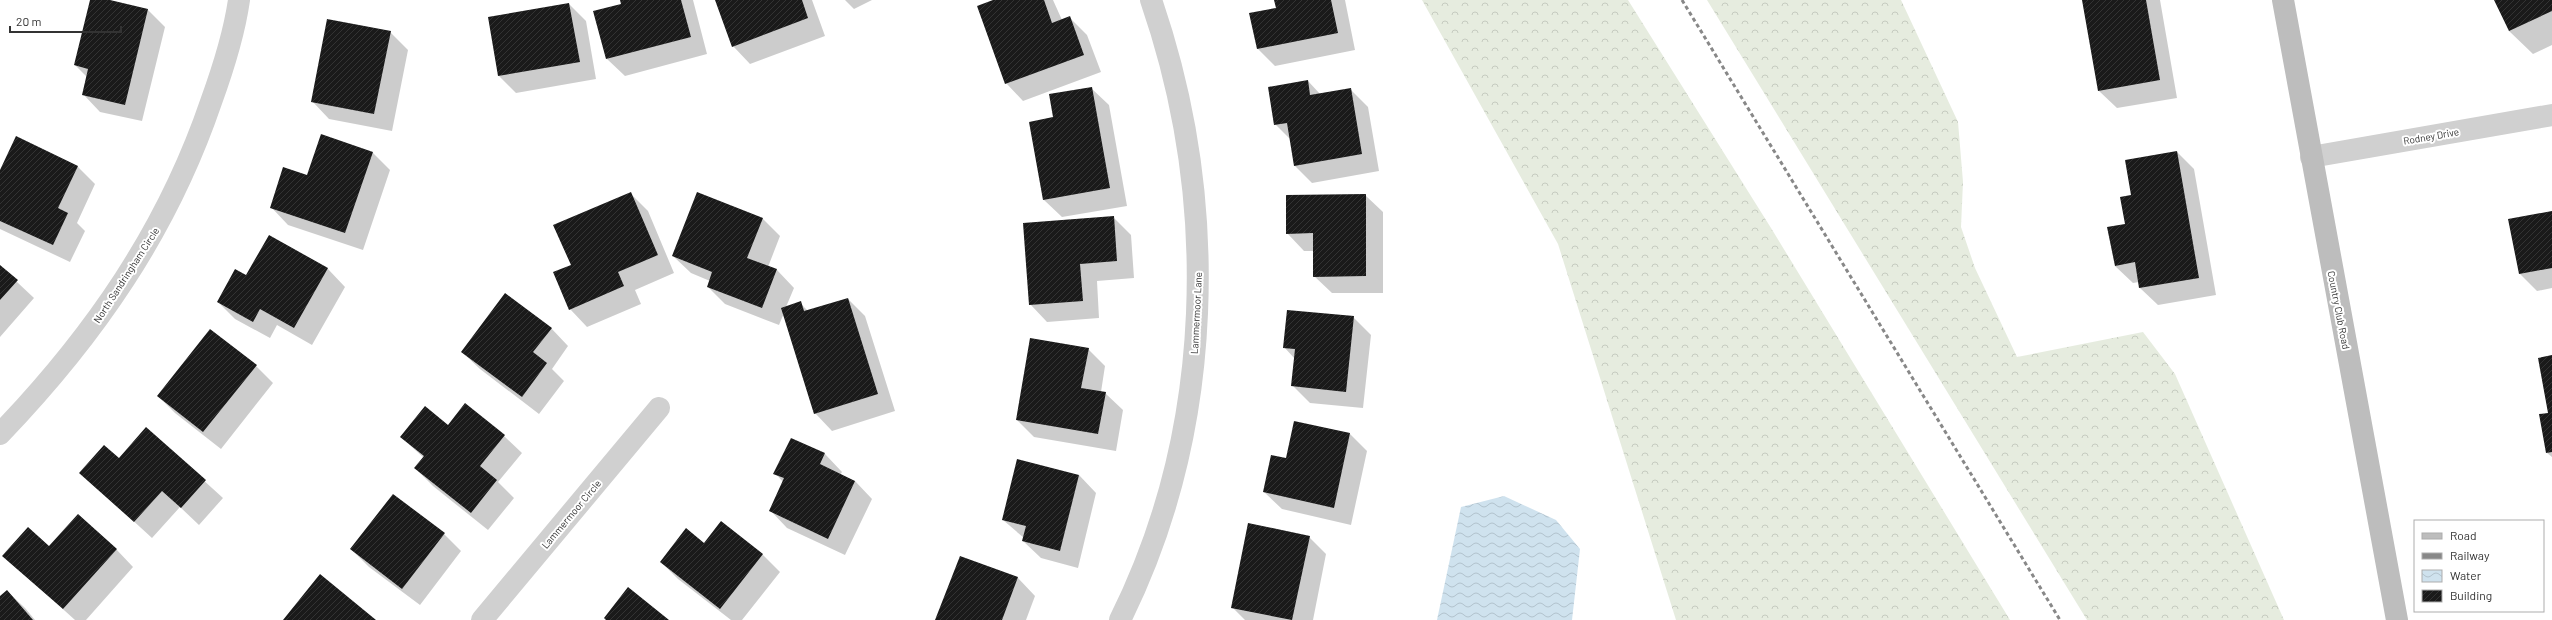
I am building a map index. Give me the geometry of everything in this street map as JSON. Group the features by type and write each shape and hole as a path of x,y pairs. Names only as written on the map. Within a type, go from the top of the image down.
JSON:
{"main road":[{"name":"Country Club Road","path":"2283,0 2397,620"}],"street":[{"name":"North Sandringham Circle","path":"0,434 68,359 125,280 159,224 202,130 221,74 239,0"},
{"name":"Lammermoor Lane","path":"1120,620 1150,550 1174,471 1192,376 1198,302 1198,241 1192,165 1178,93 1165,42 1151,0"},
{"name":"Rodney Drive","path":"2311,157 2552,115"},
{"name":"Lammermoor Circle","path":"482,620 659,408"}],"green space":[{"path":"1422,0 1628,0 1771,228 2010,620 1676,620 1558,244"},
{"path":"1707,0 1901,0 1958,122 1963,182 1961,227 1975,268 2017,357 2143,332 2175,374 2284,620 2087,620"}],"water":[{"path":"1504,496 1556,520 1580,549 1572,620 1437,620 1461,507"}],"building":[{"path":"90,0 110,0 148,9 125,105 82,95 88,69 74,65"},
{"path":"620,0 681,0 691,37 606,59 593,11 621,4"},
{"path":"715,0 802,0 808,18 732,47"},
{"path":"993,0 1044,0 1052,23 1070,16 1084,55 1005,84 977,6"},
{"path":"1274,0 1331,0 1338,33 1257,49 1249,13 1276,8"},
{"path":"2082,0 2146,0 2160,80 2098,91"},
{"path":"2494,0 2552,0 2552,11 2509,31"},
{"path":"569,3 580,62 498,76 488,17"},
{"path":"327,19 391,31 374,114 311,102"},
{"path":"1308,80 1310,95 1351,88 1362,154 1294,166 1287,123 1274,125 1268,87"},
{"path":"1092,87 1110,188 1043,200 1029,122 1053,117 1049,94"},
{"path":"321,134 373,152 345,233 270,208 283,167 307,175"},
{"path":"16,136 78,166 58,208 68,213 53,245 0,221 0,170"},
{"path":"2177,151 2199,278 2139,288 2135,262 2115,266 2107,227 2125,224 2120,197 2131,195 2125,160"},
{"path":"631,192 658,255 618,272 624,286 569,310 553,272 571,265 553,225"},
{"path":"697,192 763,218 747,258 777,269 762,308 707,287 712,272 672,256"},
{"path":"1366,194 1366,276 1313,277 1313,233 1286,234 1286,195"},
{"path":"2552,211 2552,268 2519,274 2508,219"},
{"path":"1114,216 1117,261 1080,264 1083,301 1029,305 1023,223"},
{"path":"269,235 328,268 294,328 260,309 253,322 217,302 235,269 246,275"},
{"path":"0,265 18,280 0,300"},
{"path":"505,293 552,328 533,352 547,363 522,397 461,352"},
{"path":"848,298 878,394 814,414 781,308 801,301 804,311"},
{"path":"1287,310 1354,316 1346,392 1291,386 1295,349 1283,348"},
{"path":"210,329 257,365 203,432 157,396"},
{"path":"1030,338 1089,348 1081,388 1106,392 1098,434 1016,420"},
{"path":"2552,355 2552,452 2546,453 2539,414 2548,413 2538,358"},
{"path":"465,403 505,435 480,466 497,480 471,513 414,468 424,456 400,437 425,406 448,425"},
{"path":"1294,421 1350,433 1334,508 1263,492 1271,455 1286,458"},
{"path":"146,427 206,480 181,508 162,491 134,522 79,473 104,445 119,458"},
{"path":"791,438 825,453 820,464 855,481 828,539 769,511 784,478 773,474"},
{"path":"1017,459 1079,475 1060,551 1022,541 1026,526 1002,520"},
{"path":"393,494 445,533 402,589 350,549"},
{"path":"78,514 117,549 63,609 2,556 28,527 49,546"},
{"path":"721,521 763,554 720,609 660,562 686,528 704,543"},
{"path":"1248,523 1310,536 1292,620 1231,608"},
{"path":"960,556 1018,577 1002,620 935,620"},
{"path":"320,574 376,620 283,620"},
{"path":"628,587 669,620 606,620 604,618"},
{"path":"7,590 33,620 0,620 0,596"}],"railway":[{"path":"1682,0 2060,620"}]}
